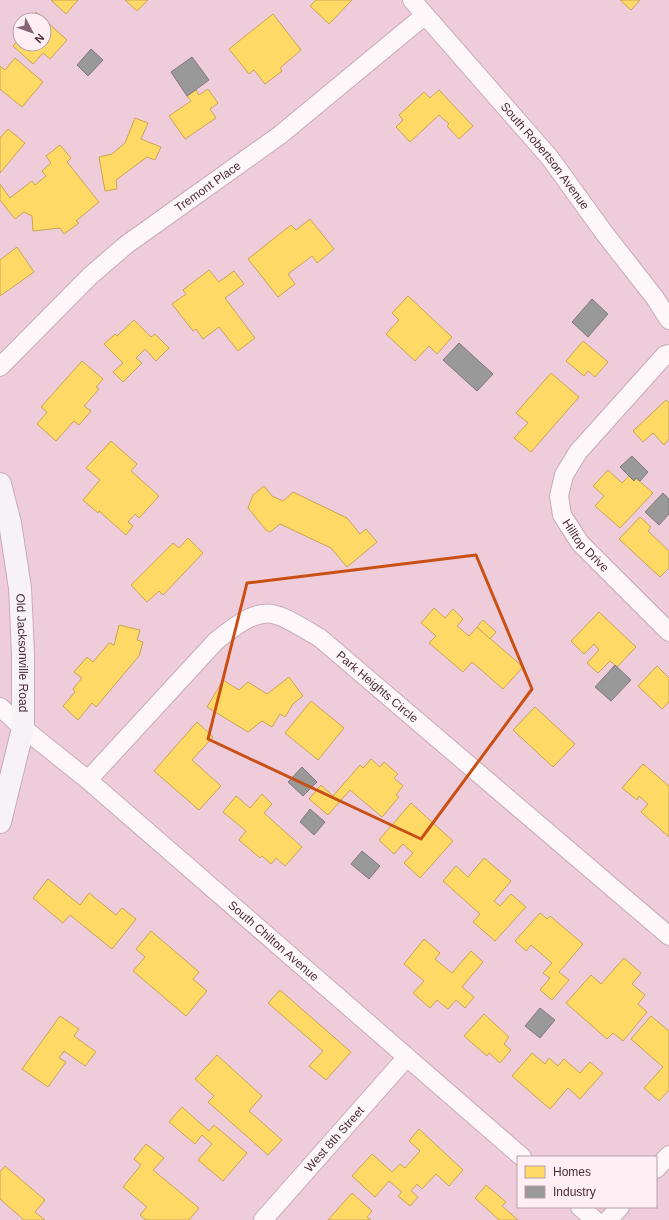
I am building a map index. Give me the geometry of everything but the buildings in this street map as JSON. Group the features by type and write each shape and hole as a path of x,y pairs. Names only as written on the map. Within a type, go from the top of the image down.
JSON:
{"main road":[{"name":"Old Jacksonville Road","path":"0,484 10,523 20,588 24,653 23,728 0,822"}],"street":[{"name":"South Robertson Avenue","path":"412,0 424,16 550,158 605,234 655,298 669,320"},
{"name":"Tremont Place","path":"0,367 90,276 126,245 280,136 424,16"},
{"name":"Hilltop Drive","path":"669,354 665,355 578,452 564,475 559,496 562,515 580,543 669,632"},
{"name":"Park Heights Circle","path":"88,780 216,641 239,623 253,615 269,612 291,621 320,638 669,936"},
{"name":"South Chilton Avenue","path":"0,707 23,728 88,780 406,1058 521,1156"},
{"name":"West 8th Street","path":"264,1220 406,1058"},
{"path":"657,1168 669,1155"},
{"path":"581,1208 595,1220"},
{"path":"608,1220 619,1208"}],"highlighted area":[{"path":"476,555 532,689 421,839 208,739 247,583"}]}
